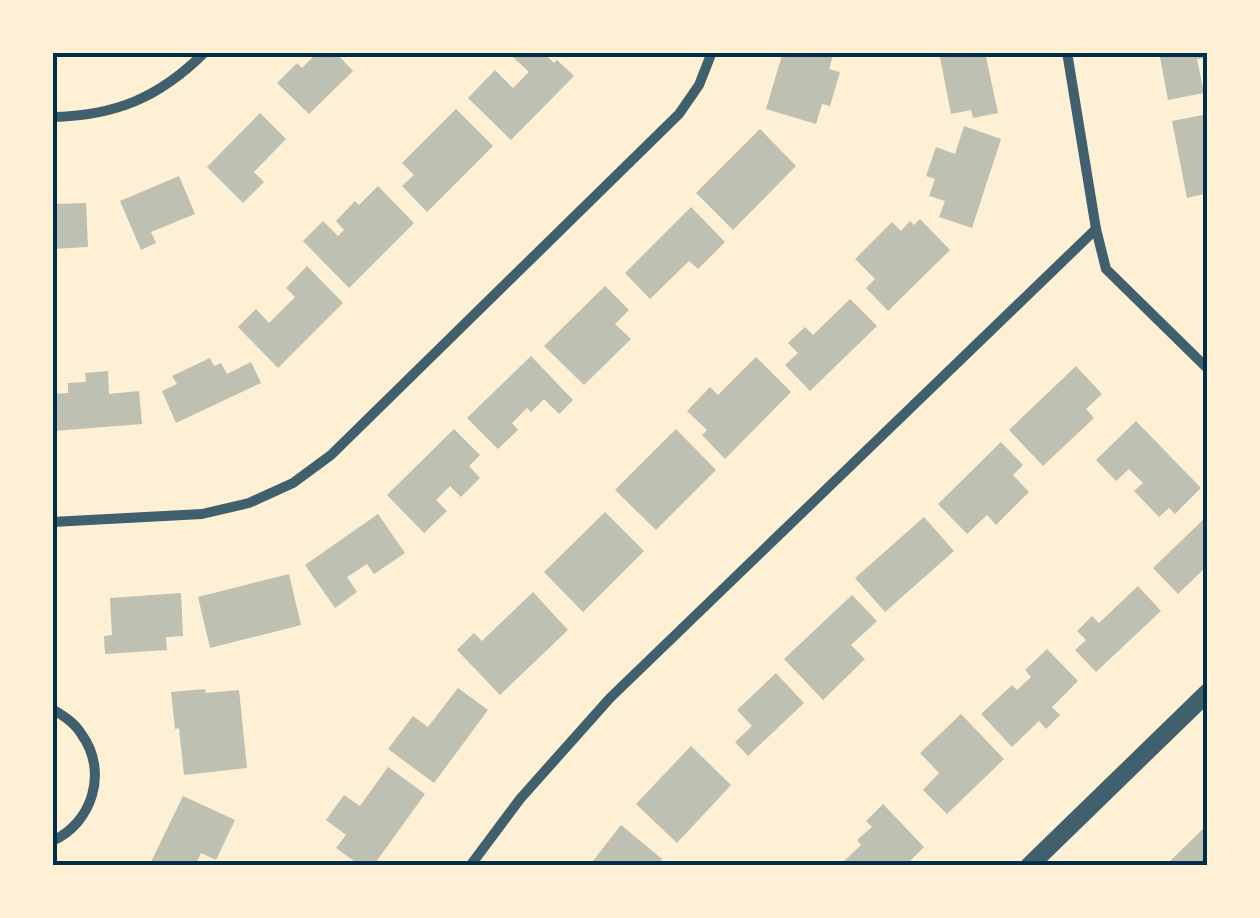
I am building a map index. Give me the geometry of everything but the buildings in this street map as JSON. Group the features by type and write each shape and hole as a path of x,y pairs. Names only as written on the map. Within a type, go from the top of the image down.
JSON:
{"street":[{"path":"52,117 119,109 154,94 182,75 205,52"},
{"path":"52,522 202,514 249,503 293,483 331,455 679,114 699,84 712,52"},
{"path":"1068,52 1096,230 1106,269 1208,370"},
{"path":"470,866 520,800 610,698 1096,230"},
{"path":"1029,866 1208,692"},
{"path":"52,710 68,719 84,736 93,757 96,780 79,822 52,841"}]}
